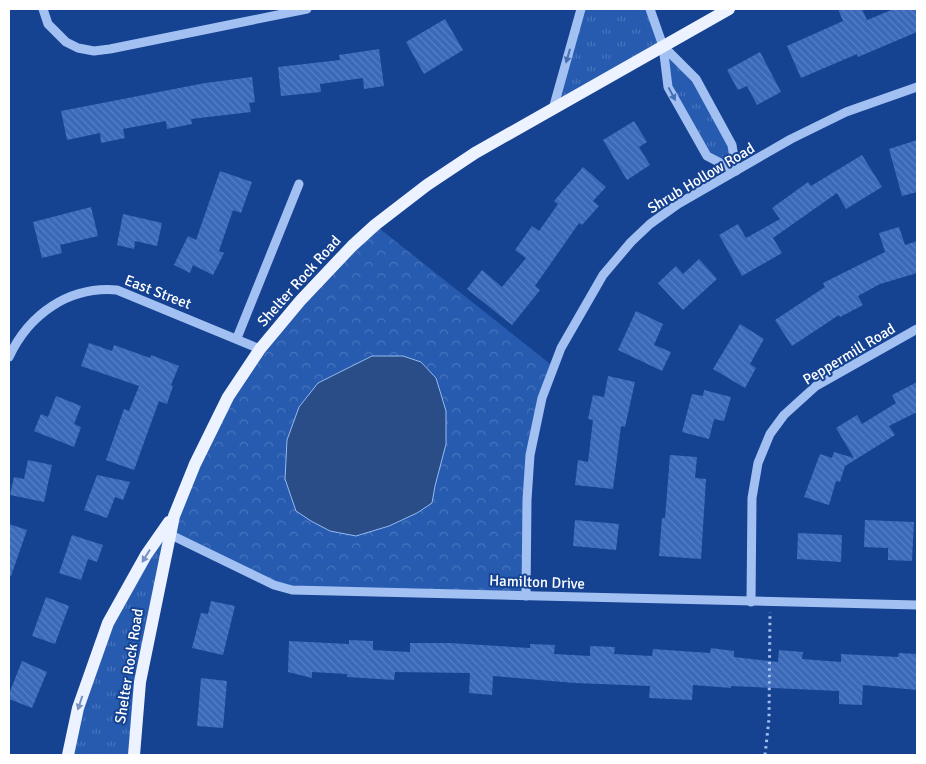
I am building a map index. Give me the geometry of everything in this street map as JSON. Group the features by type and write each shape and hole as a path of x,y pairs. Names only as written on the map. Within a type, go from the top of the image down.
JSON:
{"main road":[{"name":"Shelter Rock Road","path":"134,755 140,682 174,516 195,464 228,397 260,348 300,301 352,246 375,225 427,185 475,153 729,9"},
{"path":"68,755 78,708 108,623 146,555 174,516"}],"street":[{"path":"43,9 48,24 66,42 78,48 94,50 110,49 307,9"},
{"path":"553,109 581,9"},
{"path":"650,9 663,46 668,87 707,156 736,171"},
{"path":"663,46 696,80 732,145 736,171"},
{"name":"Shrub Hollow Road","path":"526,596 527,500 530,455 542,398 561,348 603,275 631,242 650,224 678,204 791,139 846,112 917,87"},
{"path":"237,338 299,184"},
{"name":"East Street","path":"9,357 26,327 45,310 74,294 104,289 117,290 260,348"},
{"name":"Peppermill Road","path":"750,602 752,498 758,463 770,434 784,415 816,386 917,329"},
{"name":"Hamilton Drive","path":"169,534 285,589 917,606"}],"path":[{"path":"765,755 769,719 770,602"}],"green space":[{"path":"581,9 650,9 663,46 696,79 732,145 736,171 707,156 668,87 662,46 553,109"},
{"path":"375,225 554,367 530,455 526,596 284,590 169,534 195,464 260,349"},
{"path":"174,516 142,683 136,755 68,755 108,623"}],"shaded area":[{"path":"372,356 403,356 421,362 436,378 446,411 446,444 432,503 417,513 389,526 356,536 330,531 296,511 285,479 287,440 299,407 318,383"}],"building":[{"path":"838,9 862,9 867,20 894,9 917,9 917,32 858,57 857,54 801,78 787,46 843,21"},
{"path":"445,19 463,50 424,74 406,42"},
{"path":"379,49 384,86 364,89 363,78 320,84 321,92 281,96 278,67 340,60 339,55"},
{"path":"760,52 781,92 757,105 747,86 738,90 727,70"},
{"path":"252,77 255,102 249,103 251,112 191,119 192,124 167,129 166,121 123,129 125,138 101,143 100,133 67,140 61,111 205,83"},
{"path":"634,121 647,142 639,147 650,165 627,180 603,140"},
{"path":"917,140 917,192 902,196 889,149"},
{"path":"862,155 882,187 846,209 837,193 773,238 782,253 742,276 719,235 738,224 746,238 780,219 772,208 808,182 811,186"},
{"path":"583,167 606,187 593,201 599,206 582,225 579,223 535,286 540,290 512,325 467,289 482,270 502,287 526,258 515,250 532,226 539,231 558,204 554,201"},
{"path":"220,171 252,182 241,213 233,210 219,251 224,253 213,275 193,265 190,273 174,265 188,236 196,240"},
{"path":"91,207 98,236 60,245 62,253 42,258 33,222"},
{"path":"123,214 162,223 157,246 135,241 134,249 117,245"},
{"path":"899,227 905,245 917,241 917,273 880,284 858,296 863,305 840,317 839,315 792,346 775,320 825,287 823,283 885,252 879,233"},
{"path":"699,259 717,279 683,310 658,283 676,266 683,274"},
{"path":"636,311 663,324 654,345 671,352 662,371 618,350"},
{"path":"740,324 764,339 750,364 756,368 745,388 713,369"},
{"path":"89,343 112,351 114,345 150,358 151,355 179,366 171,385 173,386 167,404 159,401 134,470 106,460 124,409 129,411 139,386 81,366"},
{"path":"608,376 635,382 625,427 621,426 613,489 575,485 578,460 588,462 593,420 588,419 593,395 604,397"},
{"path":"917,382 917,412 889,426 895,435 845,466 840,482 836,481 829,505 804,497 820,454 832,458 834,452 854,458 836,428 857,415 862,424 896,403 892,395"},
{"path":"704,390 731,397 724,421 714,419 709,439 682,432 692,394 703,396"},
{"path":"56,396 81,406 74,424 81,427 74,447 34,431 41,414 48,417"},
{"path":"670,455 697,457 695,478 706,479 701,559 659,556 662,518 665,518"},
{"path":"28,460 52,465 44,502 10,495 14,477 24,479"},
{"path":"97,475 130,482 123,500 115,497 107,518 84,510"},
{"path":"575,520 619,524 616,550 573,546"},
{"path":"865,520 914,522 912,561 888,560 888,548 864,547"},
{"path":"9,524 27,530 11,576 9,576"},
{"path":"798,533 842,535 841,562 797,559"},
{"path":"72,535 103,545 97,562 88,559 81,580 59,573"},
{"path":"46,597 69,606 55,644 32,636"},
{"path":"211,601 235,606 223,655 192,648 201,613 208,614"},
{"path":"349,640 373,641 373,650 410,652 410,643 450,643 530,648 530,644 555,645 554,654 590,656 590,646 615,647 614,654 652,656 653,649 710,653 711,648 734,651 734,657 778,662 779,650 803,652 802,659 841,662 841,654 898,657 899,653 917,654 917,690 863,685 862,705 839,704 839,691 693,685 692,700 649,698 650,686 575,683 493,676 492,695 469,693 470,673 395,672 394,680 347,677 347,674 312,672 312,678 288,672 289,641 349,644"},
{"path":"22,661 47,672 32,708 9,699 9,694"},
{"path":"201,678 227,681 223,728 197,726"}]}
